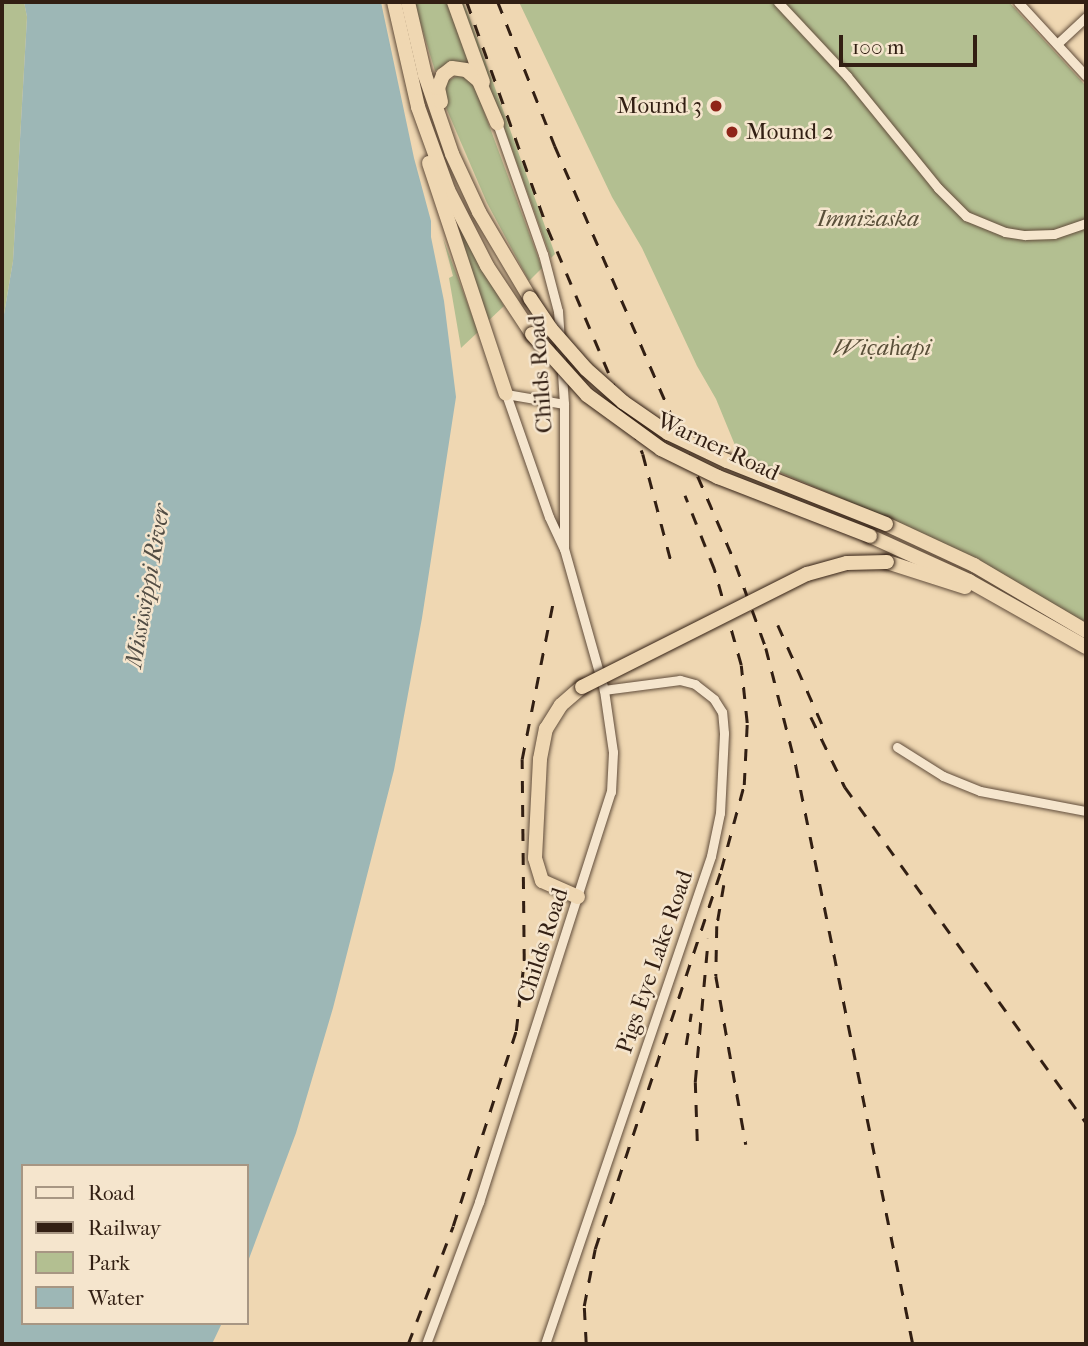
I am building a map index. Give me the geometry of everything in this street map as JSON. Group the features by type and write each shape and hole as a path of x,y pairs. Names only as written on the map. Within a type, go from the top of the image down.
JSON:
{"highway":[{"name":"Warner Road","path":"394,2 408,66 432,148 457,209 487,266 532,334 587,395 661,449 718,477 870,536 1009,601 1086,647"},
{"name":"Warner Road","path":"408,2 431,96 461,175 489,231 530,298 551,329 586,369 624,402 668,433 727,461 886,524 974,565 1086,631"},
{"path":"454,2 497,123"},
{"path":"408,66 438,194 506,394"},
{"path":"461,175 438,90 445,72 460,68 475,76 497,123"},
{"path":"578,897 542,881 535,858 540,759 546,729 561,705 582,687 807,574 847,563 887,562 1009,601"}],"street":[{"path":"1018,2 1086,76"},
{"path":"781,3 848,76 938,188 966,216 1005,232 1025,235 1054,234 1086,223"},
{"path":"1057,44 1086,17"},
{"name":"Childs Road","path":"497,123 550,276 562,338 564,549"},
{"name":"Childs Road","path":"426,1344 470,1227 611,792 613,752 604,690 564,549 549,517 506,394"},
{"path":"506,394 564,404"},
{"name":"Pigs Eye Lake Road","path":"545,1344 711,856 720,813 724,733 722,712 714,699 695,684 680,680 604,690"},
{"path":"897,747 943,776 980,791 1086,811"}],"green space":[{"path":"2,2 24,2 27,17 13,261 2,326"},
{"path":"414,2 450,2 472,65 453,61 435,71"},
{"path":"459,2 463,2 469,16 555,254 551,258"},
{"name":"Wic̣aḣapi","path":"519,2 1009,2 1086,86 1086,624 886,517 739,455 716,399 697,366 642,248 612,197"},
{"path":"460,74 473,82 542,268 529,281 487,203 447,110 443,95 444,83"},
{"path":"455,221 504,306 486,323"},
{"path":"443,238 478,332 461,348 449,278 453,276"}],"water":[{"name":"Mississippi River","path":"24,2 381,2 414,158 431,221 431,237 444,301 456,397 422,618 394,770 333,1008 296,1133 248,1261 248,1164 21,1164 21,1325 221,1325 212,1344 2,1344 2,326 13,261 27,17"}],"railway":[{"path":"467,2 548,229 643,454 671,561"},
{"path":"498,2 555,146 736,565 766,648 796,766 913,1344"},
{"path":"586,1344 584,1306 595,1249 721,870 744,785 747,723 741,665 714,569 685,496"},
{"path":"408,1344 453,1226 516,1031 524,961 522,759 553,603"},
{"path":"778,625 822,724"},
{"path":"811,717 845,787 1086,1123"},
{"path":"724,885 717,926 716,976 746,1144"},
{"path":"697,1141 695,1082 708,939"},
{"path":"686,1045 691,1013"}],"place":[{"name":"Mound 3","path":"716,106"},
{"name":"Mound 2","path":"732,132"}],"park label":[{"name":"Imniżaska","path":"868,219"}]}
